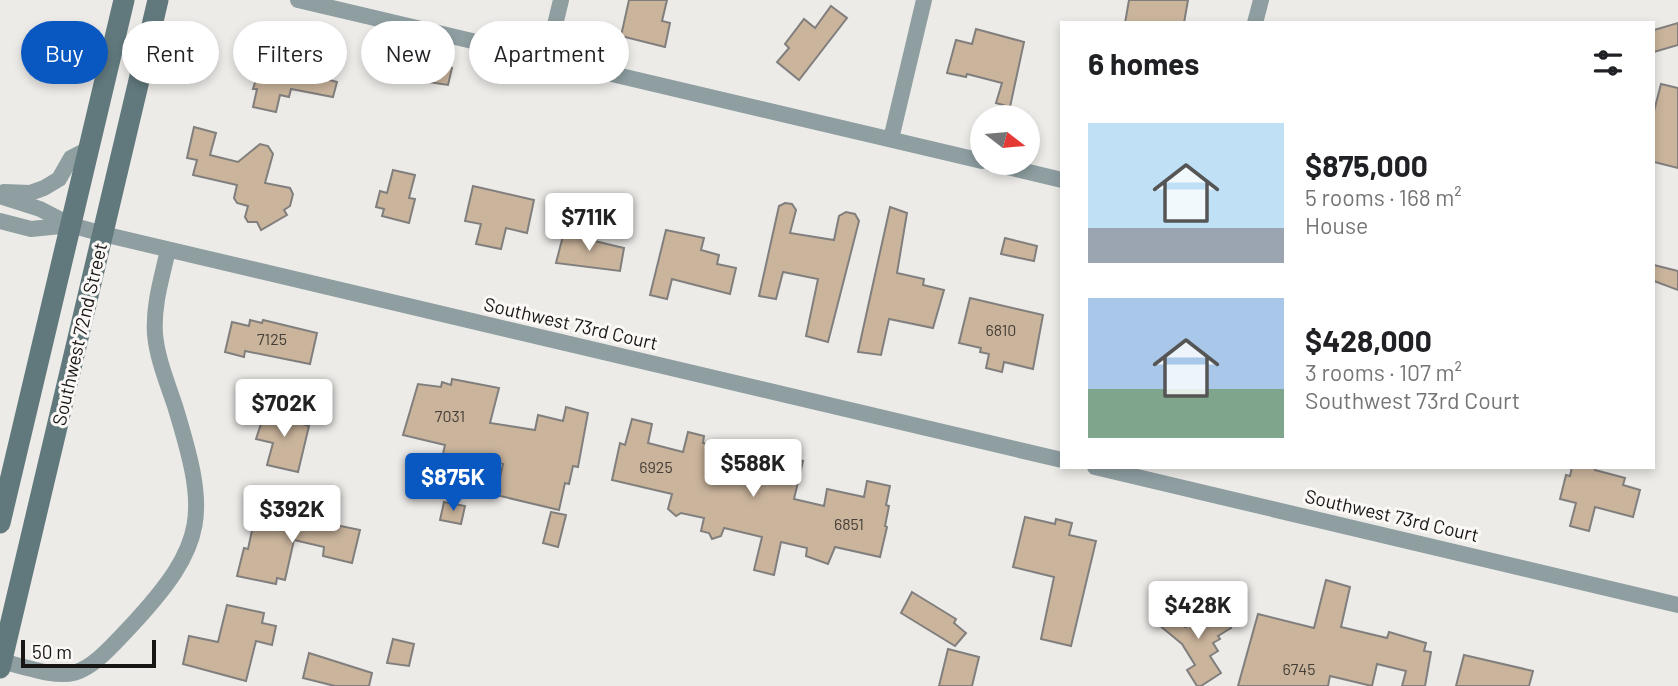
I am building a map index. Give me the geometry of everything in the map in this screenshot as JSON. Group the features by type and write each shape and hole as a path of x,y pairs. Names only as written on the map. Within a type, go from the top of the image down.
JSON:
{"main road":[{"name":"Southwest 72nd Street","path":"0,523 124,0"},
{"name":"Southwest 72nd Street","path":"1,662 158,0"}],"street":[{"path":"298,0 469,40"},
{"path":"556,21 561,0"},
{"path":"891,139 924,0"},
{"path":"1256,21 1261,0"},
{"path":"629,77 970,158"},
{"path":"0,194 44,188 58,178 71,158 89,149"},
{"path":"1040,175 1060,180"},
{"path":"0,194 40,209 71,225"},
{"path":"0,221 32,229 71,225"},
{"name":"Southwest 73rd Court","path":"71,225 1060,460"},
{"path":"1,662 64,677 88,668 162,591 189,550 195,526 197,500 183,432 159,355 155,332 158,296 169,250"},
{"name":"Southwest 73rd Court","path":"1111,469 1151,474 1678,605"}],"building":[{"path":"629,0 667,0 662,21 670,23 665,47 629,38 629,21 624,21"},
{"path":"1129,0 1188,0 1184,21 1125,21"},
{"path":"831,6 847,18 799,80 777,62 789,48 785,44 804,19 815,28"},
{"path":"1678,23 1678,45 1655,52 1655,30"},
{"path":"976,29 1024,42 1010,105 996,103 1002,83 967,74 966,77 947,73 956,40 972,44"},
{"path":"255,84 336,84 333,97 291,89 289,97 280,95 276,112 253,107 257,89 253,89"},
{"path":"1661,84 1678,88 1678,168 1655,162 1655,107"},
{"path":"194,127 216,133 210,155 238,162 260,144 268,146 273,154 265,183 290,188 293,194 290,206 284,210 287,215 261,230 257,222 248,222 245,217 248,206 237,203 234,198 237,185 193,175 197,160 187,158"},
{"path":"393,170 415,175 409,198 415,199 409,223 382,216 384,209 376,207 380,191 387,193"},
{"path":"473,186 534,200 527,233 506,228 501,249 476,244 481,224 465,221"},
{"path":"792,204 796,210 790,233 834,240 839,216 846,212 855,214 859,221 828,342 806,336 818,279 783,272 776,299 759,296 779,206"},
{"path":"890,207 907,213 897,273 924,279 923,285 944,290 933,328 889,319 881,355 858,352"},
{"path":"565,228 583,233 582,238 624,248 620,271 556,263"},
{"path":"666,230 704,238 701,250 719,255 717,264 736,268 730,294 672,279 667,299 650,295"},
{"path":"1005,238 1037,246 1034,261 1001,254"},
{"path":"1655,265 1678,271 1678,290 1655,281"},
{"path":"970,298 1043,315 1033,369 1004,362 1002,372 986,368 989,354 980,352 981,348 959,343"},
{"path":"250,320 262,323 263,320 317,333 310,364 245,351 244,357 225,352 232,322 249,326"},
{"path":"452,379 499,388 490,423 535,430 538,415 563,421 566,407 588,413 578,467 573,466 569,484 565,483 559,510 496,495 503,464 468,455 466,464 442,458 445,445 403,435 418,384 441,387 442,382 451,385"},
{"path":"266,409 301,418 299,423 309,426 298,472 267,465 273,443 256,439"},
{"path":"632,419 652,424 648,443 683,452 688,432 704,436 703,443 742,453 737,476 765,482 777,475 782,455 803,461 794,499 824,506 827,489 864,497 867,481 890,486 886,505 889,506 887,527 880,557 835,547 828,564 806,556 807,548 781,542 774,575 754,570 762,537 724,528 721,536 712,539 709,533 701,531 704,518 681,513 676,516 668,509 672,494 612,480 620,443 625,445"},
{"path":"1572,469 1595,469 1625,478 1623,485 1640,490 1633,517 1595,507 1589,531 1570,526 1576,503 1560,499 1566,475 1570,476"},
{"path":"444,502 465,506 461,524 440,520"},
{"path":"263,510 360,530 352,563 323,556 324,547 294,540 285,580 277,578 276,584 237,576 244,548 248,549 253,526 259,527"},
{"path":"551,512 566,515 558,547 543,543"},
{"path":"1025,517 1055,524 1056,519 1072,523 1069,535 1096,541 1071,646 1041,639 1054,577 1013,567"},
{"path":"1326,580 1350,587 1341,627 1387,638 1389,632 1426,643 1424,651 1431,652 1425,686 1402,686 1406,671 1377,664 1372,686 1330,676 1328,686 1238,686 1258,614 1314,628"},
{"path":"912,592 956,619 954,623 966,633 955,646 901,613"},
{"path":"227,605 264,613 262,623 276,626 272,645 256,641 246,681 183,664 189,636 218,642"},
{"path":"1167,608 1185,627 1219,608 1231,628 1218,636 1220,639 1213,643 1218,651 1210,656 1221,673 1201,686 1197,686 1187,670 1195,665 1182,644 1153,620"},
{"path":"393,639 414,644 409,666 387,663"},
{"path":"948,649 979,657 972,686 939,686"},
{"path":"309,653 372,673 369,686 335,686 303,678"},
{"path":"1464,655 1533,671 1529,686 1456,686"}]}
